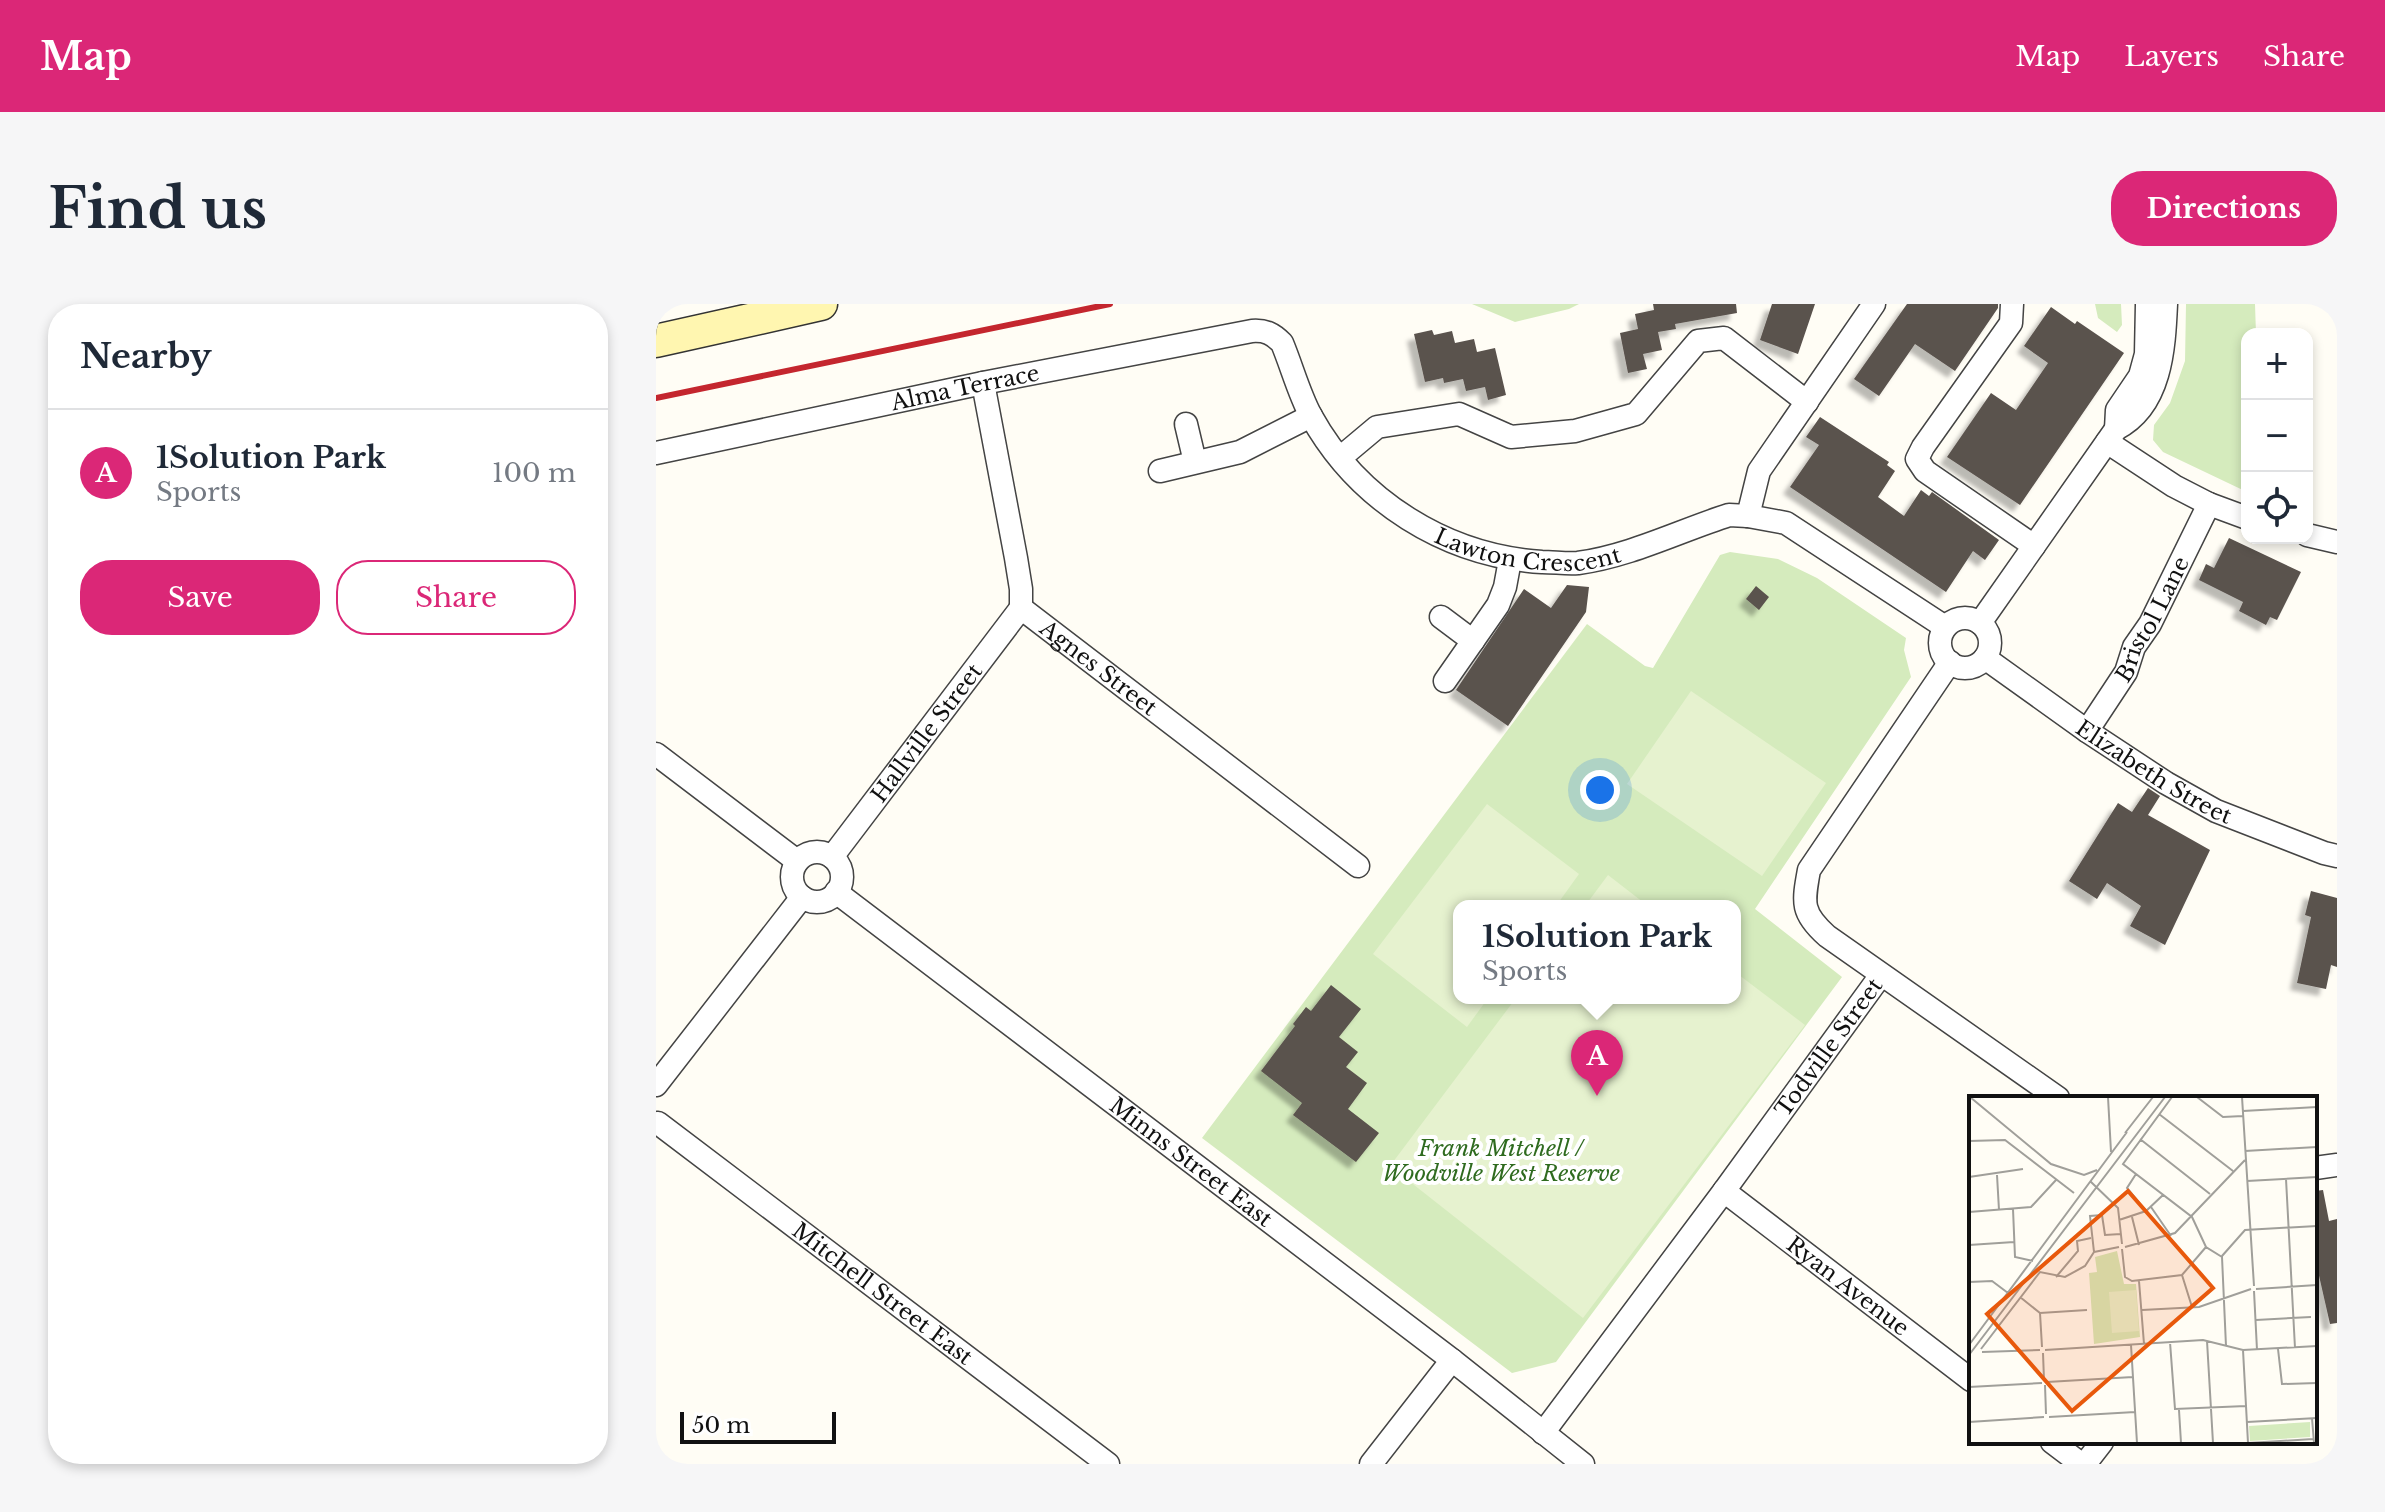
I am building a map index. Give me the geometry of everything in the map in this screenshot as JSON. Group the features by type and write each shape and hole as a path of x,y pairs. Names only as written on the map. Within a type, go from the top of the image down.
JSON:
{"main road":[{"path":"656,341 821,304"}],"street":[{"path":"1874,304 1759,471 1748,516 1786,523 1945,627"},
{"path":"2012,304 2011,323 1917,459 1925,471 2034,546"},
{"path":"2111,435 2117,410 2140,376 2146,354 2147,304"},
{"path":"1980,623 2111,435 2130,422 2146,401 2163,359 2166,304"},
{"name":"Alma Terrace","path":"656,453 983,383 1252,331 1274,335"},
{"name":"Lawton Crescent","path":"1274,335 1282,343 1311,416 1358,481 1400,515 1454,543 1510,560 1574,564 1601,559 1729,515 1748,516"},
{"path":"1340,458 1377,427 1459,414 1511,437 1575,431 1636,414 1698,341 1711,339 1724,338 1807,402"},
{"name":"Agnes Street","path":"983,383 1016,558 1021,608 1358,866"},
{"path":"1160,471 1240,452 1311,416"},
{"path":"1186,424 1195,462"},
{"path":"2111,435 2174,486 2241,516"},
{"name":"Bristol Lane","path":"2087,731 2123,677 2134,647 2150,624 2209,504"},
{"path":"2313,536 2337,542"},
{"path":"1445,681 1498,605 1510,560"},
{"name":"Hallville Street","path":"832,857 1021,608"},
{"path":"1441,617 1473,641"},
{"path":"1968,618 1980,623 1989,637 1990,646 1985,658 1970,667 1950,662 1941,648 1940,639 1945,627 1959,619 1968,618"},
{"name":"Elizabeth Street","path":"1985,658 2166,783 2216,811 2337,856"},
{"name":"Todville Street","path":"1543,1433 1881,975 1811,921 1804,899 1809,870 1950,662"},
{"path":"656,754 797,861"},
{"path":"819,852 832,857 841,871 840,887 822,901 813,902 802,897 792,882 797,861 819,852"},
{"name":"Minns Street East","path":"836,892 1452,1360 1583,1464"},
{"path":"657,1124 663,1111 656,1088 802,897"},
{"path":"1881,975 2055,1096"},
{"name":"Mitchell Street East","path":"657,1124 1108,1464"},
{"path":"2317,1168 2337,1165"},
{"name":"Ryan Avenue","path":"1724,1191 1969,1378"},
{"path":"1371,1464 1452,1360"},
{"path":"2055,1444 2083,1464 2100,1444"}],"green space":[{"path":"1472,304 1579,304 1515,322"},
{"path":"2095,304 2121,304 2122,325 2117,332 2098,318"},
{"path":"2186,304 2255,304 2256,328 2241,328 2241,489 2163,452 2153,440 2154,425 2170,403 2185,361"},
{"name":"Frank Mitchell / Woodville West Reserve","path":"1730,552 1778,559 1817,578 1906,638 1904,650 1911,677 1755,909 1842,977 1556,1362 1512,1373 1202,1138 1587,624 1645,666 1653,668 1720,555"},
{"path":"1691,691 1826,783 1762,876 1627,784"},
{"path":"1487,804 1579,874 1560,900 1453,900 1453,1004 1484,1004 1467,1027 1373,954"},
{"path":"1608,875 1640,900 1589,900"},
{"path":"1741,977 1805,1025 1583,1318 1390,1166 1512,1004 1741,1004"}],"building":[{"path":"1653,304 1736,304 1737,313 1675,324 1676,329 1658,332 1662,350 1643,354 1647,369 1628,373 1620,333 1638,329 1635,314 1654,310"},
{"path":"1772,304 1815,304 1798,354 1760,340"},
{"path":"1907,304 1998,304 1998,308 1955,371 1915,344 1879,396 1854,379"},
{"path":"2051,307 2124,353 2020,505 1947,457 1991,393 2016,410 2048,363 2024,346"},
{"path":"1432,330 1434,335 1452,331 1455,343 1474,339 1477,352 1495,348 1506,395 1488,400 1485,387 1466,391 1463,379 1444,383 1443,378 1425,382 1414,334"},
{"path":"1820,417 1889,462 1887,465 1895,471 1878,497 1904,516 1921,490 1929,496 1932,492 1999,540 1985,560 1973,551 1946,592 1790,487 1819,445 1806,437"},
{"path":"2229,538 2301,572 2277,620 2270,617 2266,625 2239,611 2243,602 2199,580 2206,564 2214,568"},
{"path":"1567,585 1589,587 1586,612 1508,726 1456,690 1524,589 1551,608"},
{"path":"1756,586 1769,597 1759,610 1746,599"},
{"path":"2148,788 2160,796 2148,815 2210,850 2165,945 2130,926 2141,906 2107,883 2097,899 2069,881 2118,803 2132,812"},
{"path":"2311,891 2337,898 2337,967 2331,965 2326,989 2297,983 2311,917 2305,915"},
{"path":"1331,985 1361,1009 1339,1037 1358,1052 1346,1067 1367,1083 1348,1109 1379,1133 1356,1162 1293,1115 1302,1103 1261,1071 1306,1007 1311,1011"},
{"path":"2323,1190 2329,1221 2337,1219 2337,1323 2330,1324 2317,1267 2317,1191"}],"railway":[{"path":"656,398 1110,304"}],"place":[{"name":"1Solution Park","path":"1597,1096"}]}
